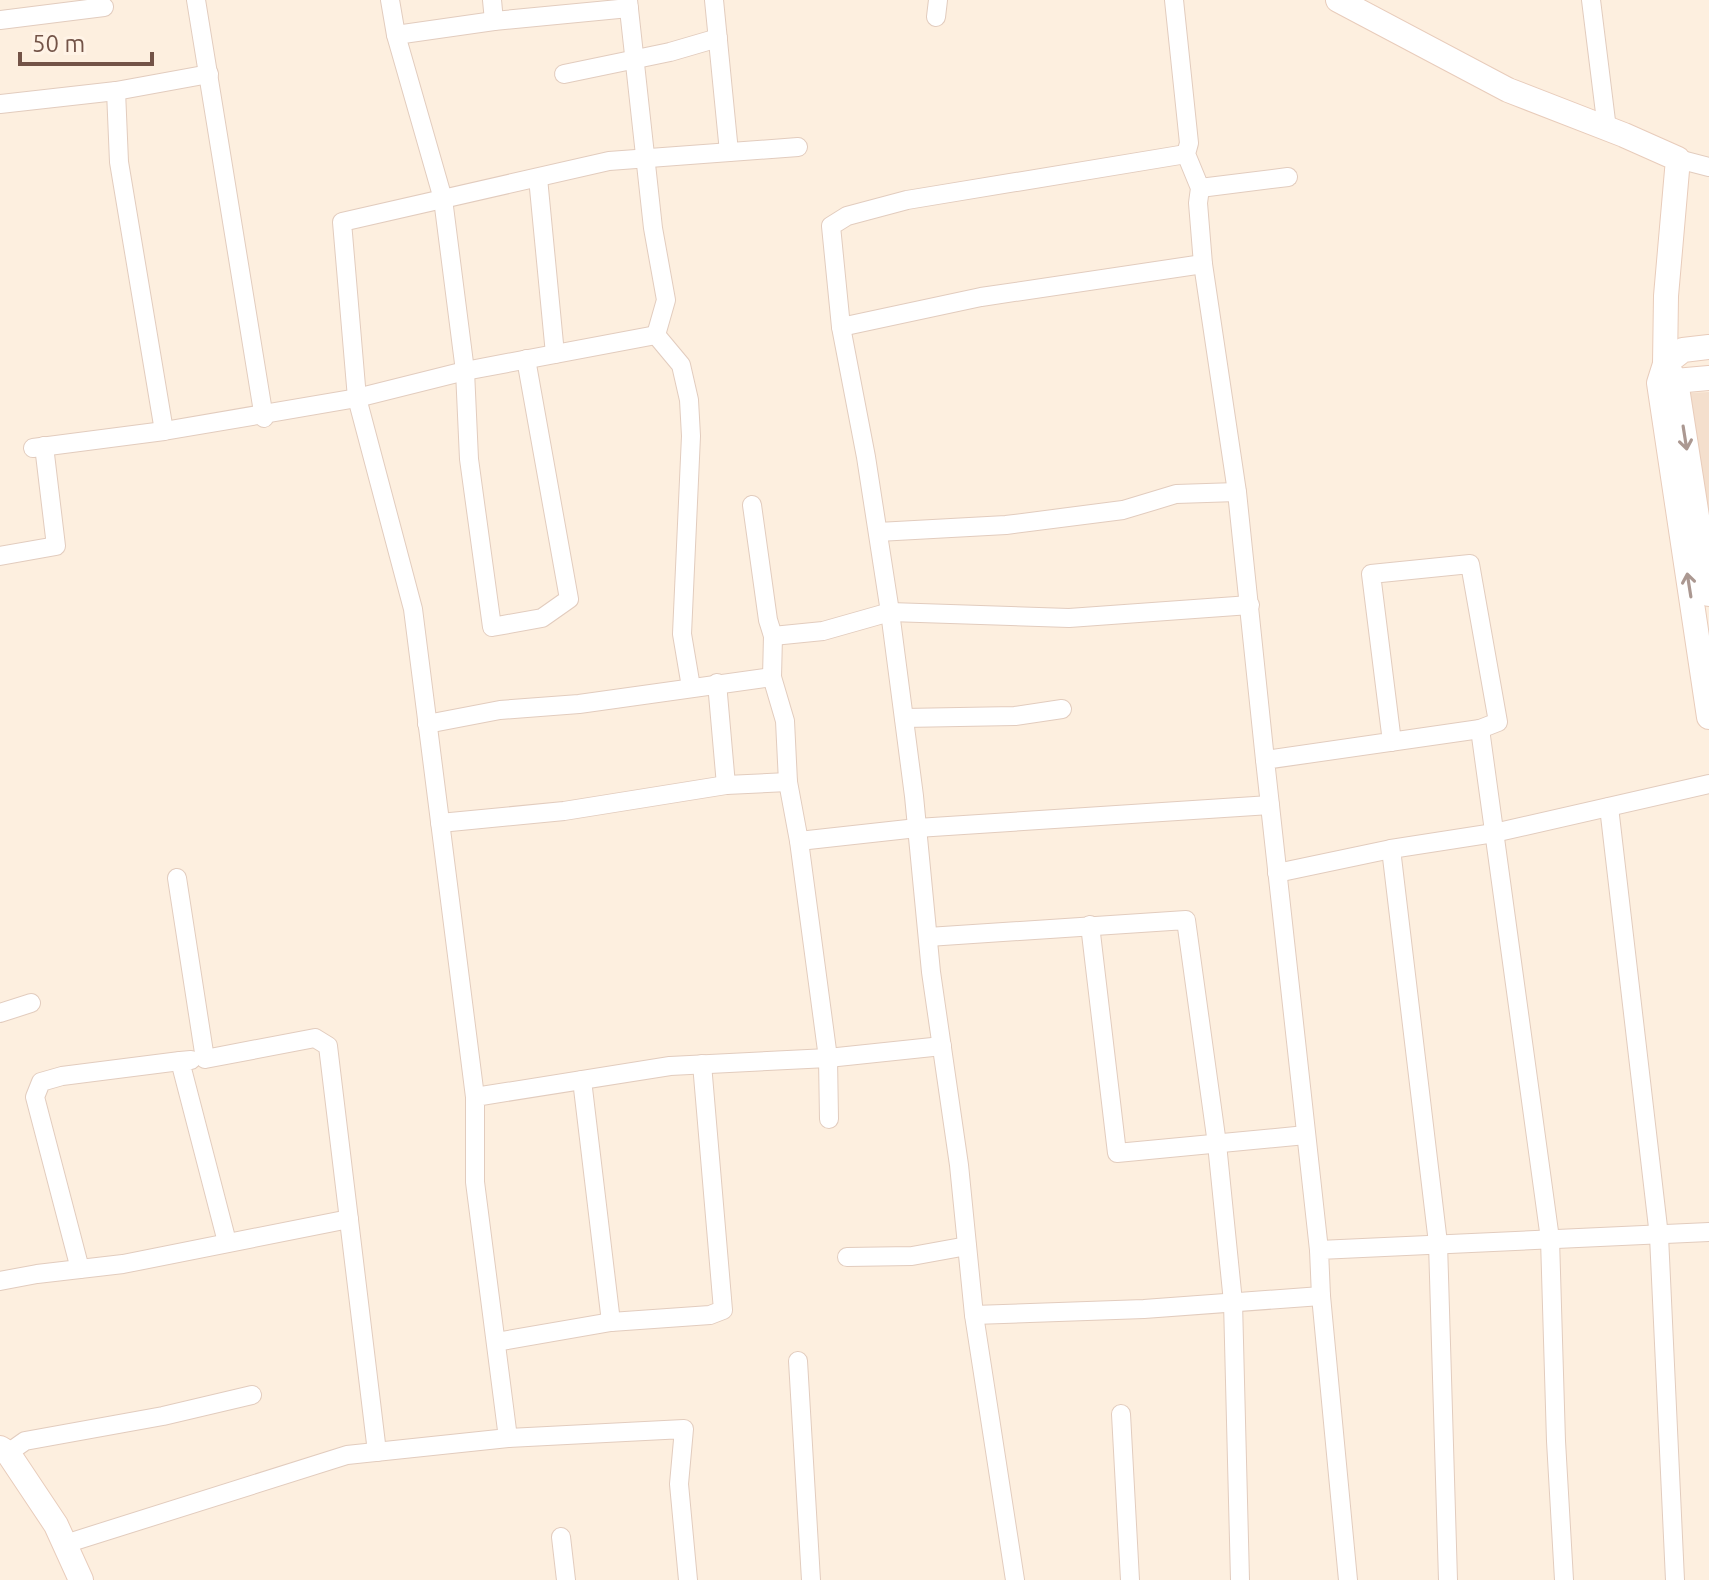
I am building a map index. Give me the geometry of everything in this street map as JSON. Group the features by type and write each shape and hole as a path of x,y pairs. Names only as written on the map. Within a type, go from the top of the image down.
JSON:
{"street":[{"path":"196,0 263,416"},
{"path":"390,0 396,35 443,199 465,371 469,459 492,627 542,618 569,599 526,359"},
{"path":"492,0 494,21"},
{"path":"714,0 729,152"},
{"path":"1174,0 1189,143 1186,154 1200,188 1198,203 1203,264 1237,492 1250,605 1319,1250 1348,1580"},
{"path":"1338,0 1508,90 1678,159 1709,167"},
{"path":"1591,0 1607,129"},
{"path":"396,35 629,4 653,228 666,300 656,335"},
{"path":"0,20 104,7"},
{"path":"564,74 670,52 718,38"},
{"path":"0,104 116,91 209,74"},
{"path":"116,91 119,162 164,431"},
{"path":"508,1438 475,1182 475,1097 413,609 357,398 342,222 609,161 798,147"},
{"path":"1015,1580 974,1315 959,1165 928,937 890,612 841,327 831,226 847,216 907,200 1186,154"},
{"path":"1678,159 1666,296 1667,376 1709,717"},
{"path":"1200,188 1288,177"},
{"path":"538,178 555,354"},
{"path":"841,327 981,297 1203,264"},
{"path":"0,556 56,546 38,447 263,416 357,398 465,371 656,335"},
{"path":"656,335 681,365 689,400 691,436 682,634 691,687"},
{"path":"1709,347 1683,350 1667,376 1709,594"},
{"path":"1667,376 1709,378"},
{"path":"878,532 1006,525 1123,510 1176,494 1237,492"},
{"path":"752,505 768,620 773,636 772,677 785,721 788,782 799,841 828,1058 829,1119"},
{"path":"1265,760 1392,742 1480,729 1498,722 1470,564 1371,574 1392,742"},
{"path":"773,636 823,631 890,612 1069,618 1250,605"},
{"path":"427,724 500,710 579,704 772,677"},
{"path":"717,683 726,785"},
{"path":"904,718 1015,716 1062,709"},
{"path":"1480,729 1550,1239 1564,1580"},
{"path":"440,823 564,811 726,785 788,782"},
{"path":"1277,873 1391,849 1494,833 1709,784"},
{"path":"799,841 917,828 1270,805"},
{"path":"1609,807 1659,1236 1675,1580"},
{"path":"1391,849 1438,1243 1448,1580"},
{"path":"177,878 205,1059"},
{"path":"928,937 1186,920 1217,1144 1232,1302 1240,1580"},
{"path":"1090,925 1117,1153 1306,1135"},
{"path":"0,1013 31,1003"},
{"path":"80,1269 35,1097 41,1082 62,1076 205,1059 315,1038 328,1046 377,1452"},
{"path":"475,1097 670,1066 828,1058 942,1046"},
{"path":"180,1061 227,1242"},
{"path":"496,1342 611,1322 710,1315 723,1310 702,1064"},
{"path":"582,1080 611,1322"},
{"path":"0,1281 123,1264 349,1219"},
{"path":"1319,1250 1709,1232"},
{"path":"847,1257 912,1256 967,1246"},
{"path":"974,1315 1144,1309 1321,1296"},
{"path":"798,1361 811,1580"},
{"path":"81,1580 56,1525 4,1450 25,1441 163,1416 252,1395"},
{"path":"1121,1414 1130,1580"},
{"path":"65,1544 347,1455 508,1438 684,1429 679,1484 688,1580"},
{"path":"561,1537 566,1580"}],"shaded area":[{"path":"1709,392 1709,517 1689,393"}]}
